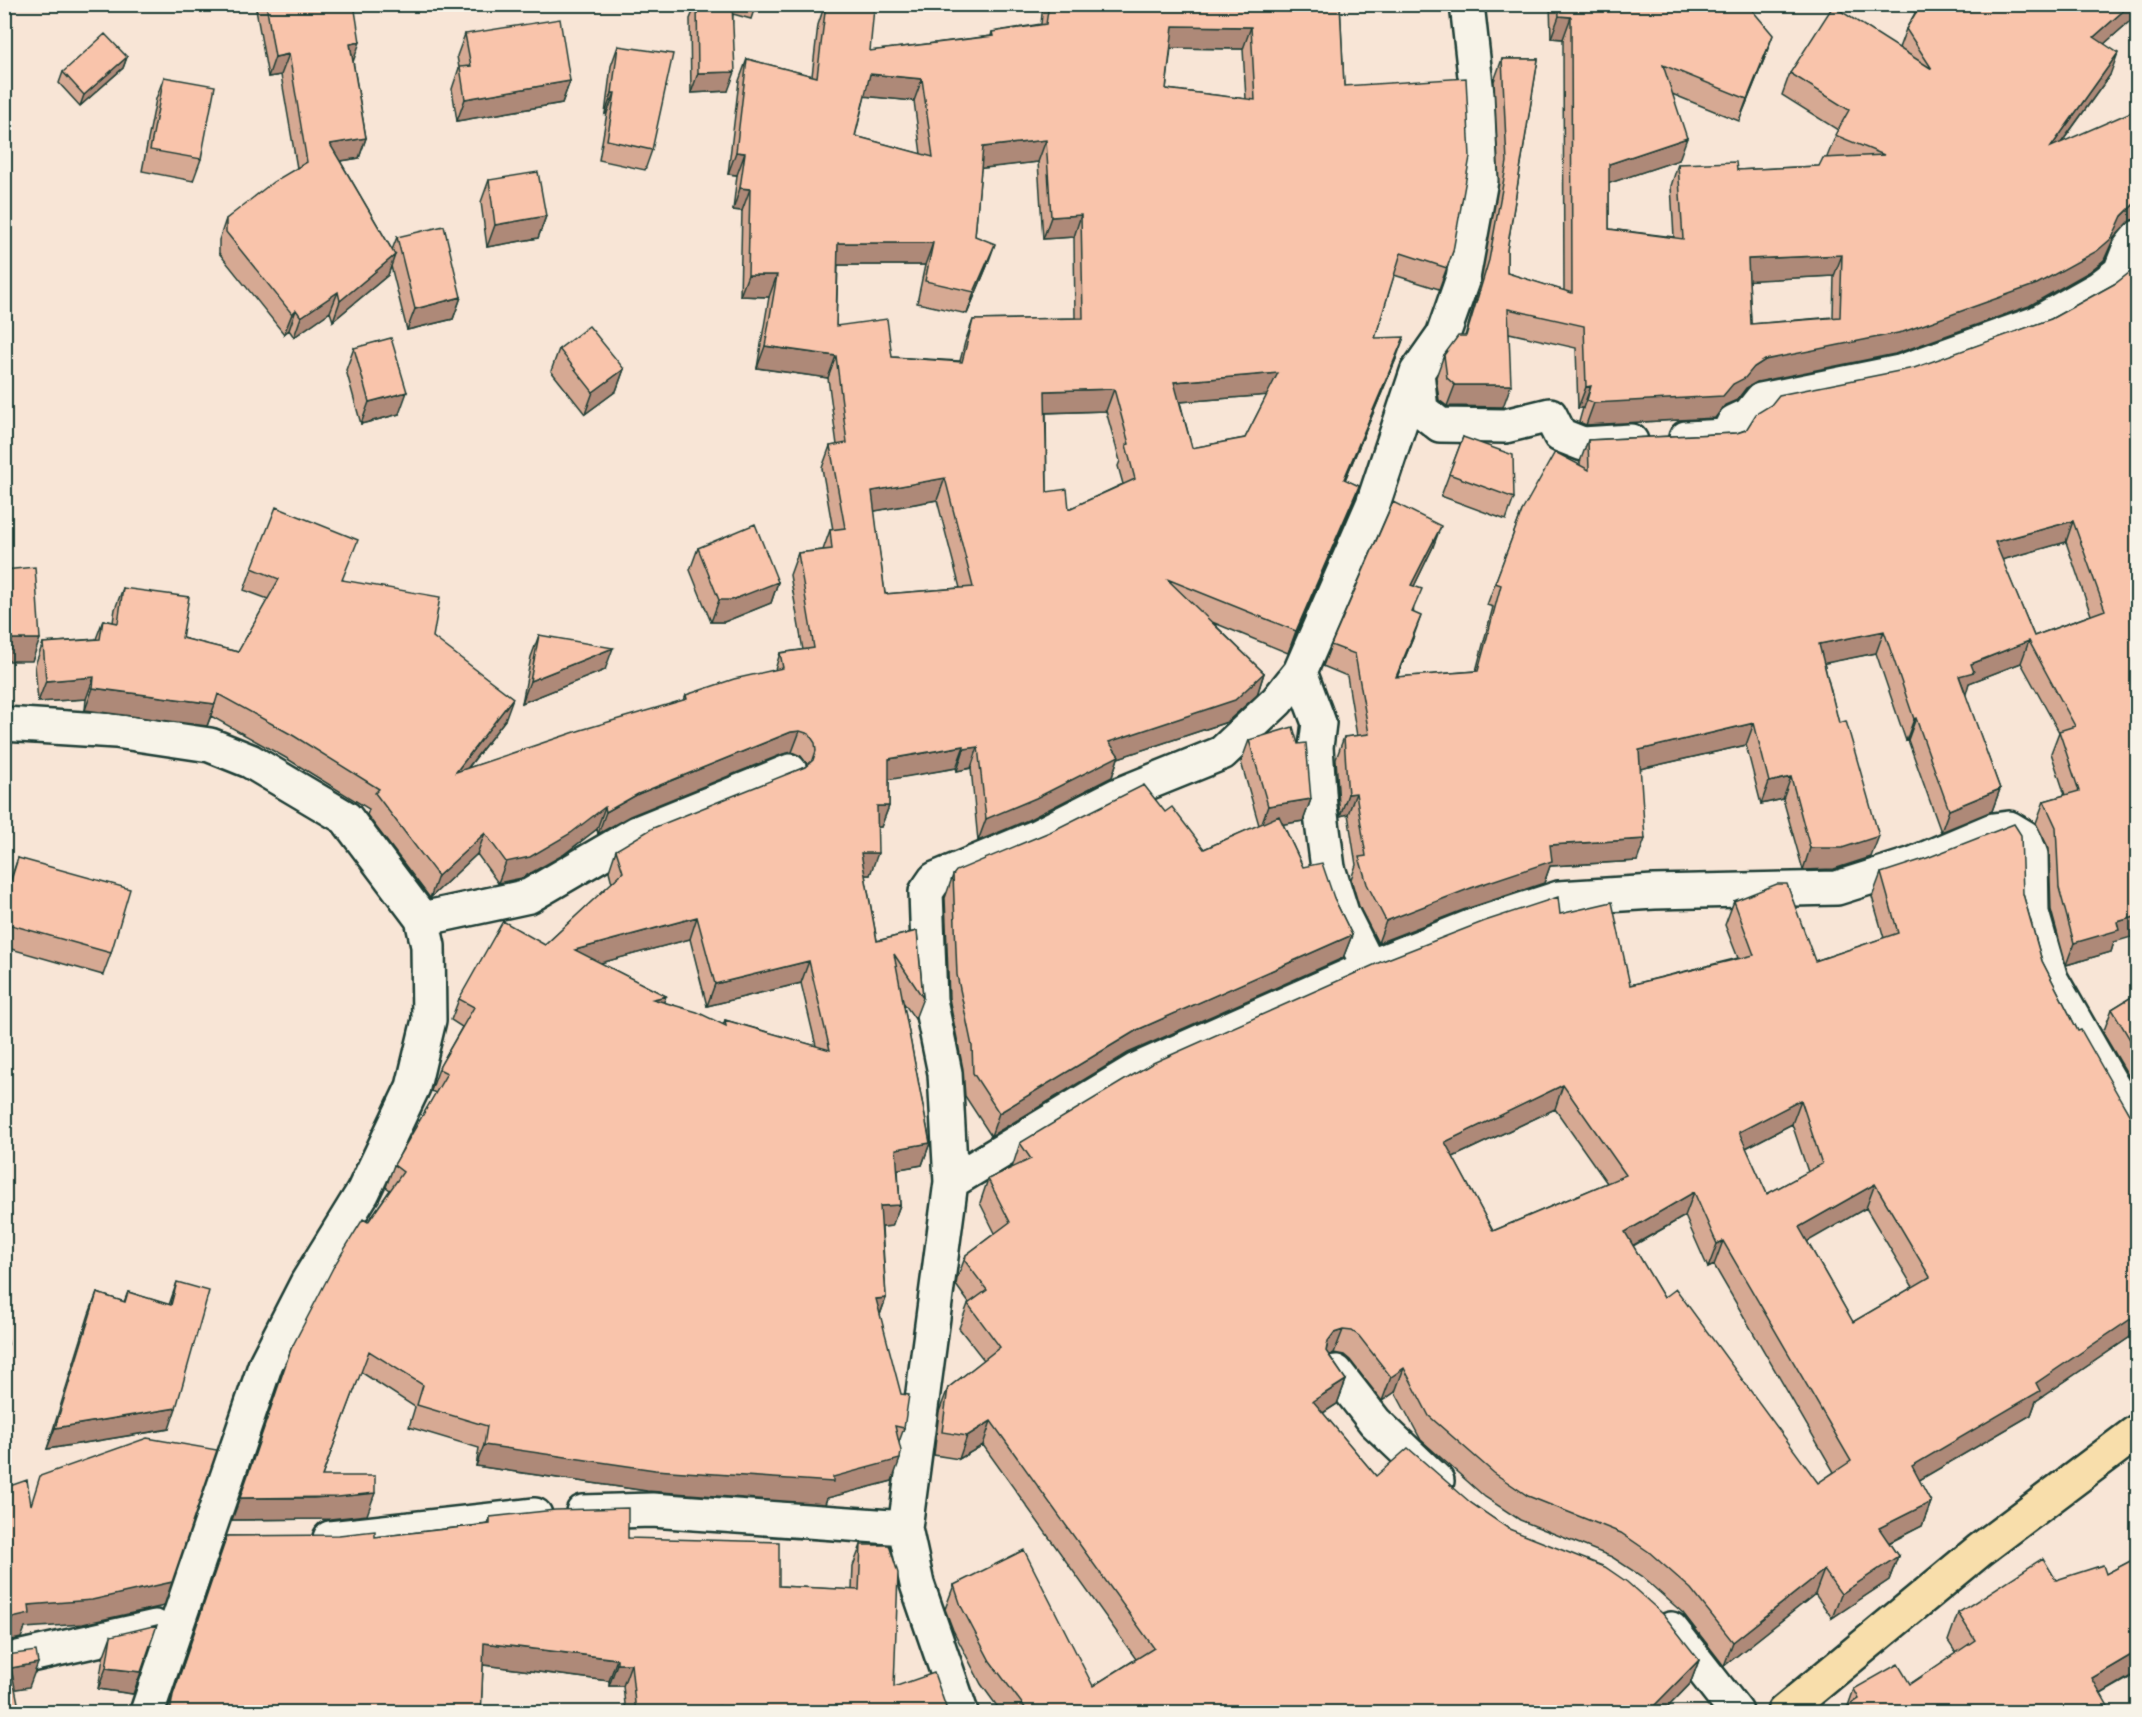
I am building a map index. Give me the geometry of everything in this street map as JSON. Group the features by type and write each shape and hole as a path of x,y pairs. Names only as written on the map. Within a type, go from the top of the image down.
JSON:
{"main road":[{"path":"1784,1713 1980,1550 2138,1431"}],"street":[{"path":"961,1713 917,1584 905,1528 951,1182 945,1073 930,1000 926,892 935,879 1036,837 1118,795 1222,753 1277,701 1300,672 1373,504 1417,372 1443,335 1463,278 1481,180 1477,94 1467,4"},
{"path":"1417,372 1421,410 1440,425 1505,426 1550,415 1560,435 1583,444 1727,436 1734,422 1749,415 1761,400 1900,372 2037,323 2099,288 2120,272 2129,249 2138,237"},
{"path":"1300,672 1319,723 1316,747 1320,807 1328,868 1342,913 1369,967"},
{"path":"4,724 116,730 210,745 250,761 345,819 422,919 428,946 429,1020 413,1087 363,1192 308,1282 266,1364 147,1713"},
{"path":"422,919 530,896 637,833 790,771"},
{"path":"951,1182 1136,1070 1369,967 1470,927 1559,898 1654,892 1837,888 1913,864 1993,830 2009,828 2024,837 2031,855 2032,913 2051,979 2138,1131"},
{"path":"1336,1372 1375,1422 1459,1499"},
{"path":"297,1538 331,1538 546,1513 652,1510 905,1528"},
{"path":"206,1539 240,1539"},
{"path":"1653,1611 1668,1625 1736,1713"},
{"path":"4,1661 180,1621"}],"building":[{"path":"266,4 354,4 360,42 350,44 366,138 330,144 395,255 340,301 338,292 301,317 296,310 292,314 226,232 226,219 273,182 307,162 289,54 275,57"},
{"path":"697,4 732,4 735,72 698,73"},
{"path":"826,4 874,8 870,51 993,36 992,32 1046,24 1049,4 1340,4 1344,86 1466,78 1470,157 1453,251 1447,268 1401,253 1375,338 1404,337 1344,479 1359,486 1296,631 1167,579 1264,673 1235,700 1109,742 1119,756 1036,798 986,819 978,747 964,749 964,746 889,759 889,806 877,806 878,853 861,853 877,941 917,931 923,998 894,954 930,1143 896,1149 900,1205 880,1206 886,1298 876,1299 901,1394 909,1395 904,1428 895,1426 901,1451 900,1459 833,1477 833,1482 655,1470 484,1445 487,1426 417,1405 423,1385 369,1351 322,1476 375,1476 375,1493 338,1497 240,1498 291,1349 334,1266 363,1219 368,1222 403,1172 394,1165 447,1073 439,1069 440,1066 474,1007 459,999 503,921 545,945 623,872 616,850 653,828 805,767 813,760 816,751 815,743 809,734 800,731 791,732 638,794 606,812 605,807 571,833 530,857 506,862 485,833 438,876 375,793 379,789 294,736 218,694 215,704 93,688 94,677 46,681 43,643 100,639 103,620 118,623 123,588 189,597 182,638 238,652 279,579 252,568 276,507 358,540 342,580 440,597 433,637 513,698 456,772 581,730 687,699 686,695 734,679 783,668 780,653 814,648 798,553 832,549 830,530 845,528 830,446 847,443 836,356 765,346 777,275 748,275 750,189 740,188 745,153 736,152 747,59 817,77","holes":["1173,26 1251,27 1255,100 1166,89","870,74 922,79 933,157 855,136","1046,140 1051,217 1081,215 1083,318 973,320 962,362 892,357 887,319 836,326 838,243 933,243 925,281 974,292 995,244 975,236 983,147","1278,373 1245,438 1192,448 1174,382","1114,389 1129,444 1126,445 1135,479 1069,509 1067,489 1047,492 1045,391","945,478 973,587 885,594 872,491","697,917 715,984 809,961 830,1050 725,1020 726,1026 697,1012 653,999 666,996 575,950"]},
{"path":"1558,4 1747,4 1773,35 1747,99 1663,65 1687,138 1609,164 1609,229 1683,239 1678,164 1736,162 1737,170 1819,166 1823,158 1884,155 1835,135 1849,110 1790,73 1833,6 1932,69 1906,29 1921,4 2131,4 2094,37 2118,53 2051,147 2138,109 2138,200 2122,216 2112,238 2097,251 2037,284 1903,332 1765,360 1754,367 1745,378 1733,384 1723,396 1594,403 1587,400 1591,386 1586,387 1584,326 1508,309 1511,385 1455,385 1447,378 1444,355 1458,336 1466,336 1489,260 1507,162 1502,59 1538,59 1507,250 1507,273 1572,293 1571,17 1559,16","holes":["1842,255 1840,317 1751,324 1748,259"]},
{"path":"560,19 570,81 465,99 460,67 471,66 465,34"},
{"path":"105,34 127,57 84,95 63,72"},
{"path":"618,46 673,54 652,150 607,140 615,93 612,93"},
{"path":"164,77 215,86 201,159 150,150"},
{"path":"538,172 546,216 495,225 489,180"},
{"path":"444,226 461,297 415,309 397,237"},
{"path":"2138,266 2138,916 2117,922 2119,930 2074,943 2059,888 2056,827 2044,801 2079,791 2059,731 2075,726 2029,641 1971,664 1974,672 1959,676 2000,789 1949,810 1916,718 1914,719 1884,631 1819,644 1839,723 1846,721 1879,836 1842,848 1810,848 1791,777 1769,782 1754,723 1639,750 1645,839 1550,845 1552,861 1471,888 1386,921 1367,884 1359,857 1366,856 1356,793 1348,794 1344,737 1369,734 1355,654 1331,645 1393,502 1441,526 1411,585 1422,589 1412,612 1421,616 1396,677 1478,671 1501,585 1495,583 1522,511 1555,452 1589,470 1588,440 1737,433 1746,430 1756,414 1771,405 1779,395 1914,368 2051,319 2116,283","holes":["2073,521 2105,610 2034,636 1995,542"]},
{"path":"589,326 624,369 593,392 559,349"},
{"path":"391,338 407,392 369,402 354,348"},
{"path":"1463,437 1513,455 1514,498 1449,474"},
{"path":"755,524 778,582 732,600 719,600 698,548"},
{"path":"35,567 40,639 4,639 4,570"},
{"path":"539,635 613,648 530,681"},
{"path":"1293,727 1298,744 1306,743 1311,799 1268,806 1249,740"},
{"path":"1144,785 1165,812 1172,807 1204,849 1279,816 1303,867 1322,863 1334,898 1352,935 1137,1030 999,1113 973,1073 972,1046 957,975 953,875 956,871 1052,831"},
{"path":"2014,824 2021,835 2023,894 2042,961 2078,1031 2081,1030 2130,1116 2138,1123 2138,1314 2036,1383 2040,1391 1912,1466 1931,1502 1879,1528 1898,1556 1841,1594 1824,1570 1733,1642 1691,1589 1649,1552 1621,1533 1528,1496 1494,1473 1429,1416 1404,1368 1391,1377 1359,1336 1352,1331 1343,1330 1334,1333 1328,1341 1326,1351 1346,1380 1313,1401 1376,1476 1408,1448 1471,1503 1509,1529 1605,1567 1627,1582 1663,1614 1699,1660 1647,1713 1626,1713 1625,1711 1623,1713 1029,1713 990,1661 961,1606 954,1585 1024,1550 1093,1686 1154,1648 991,1421 967,1436 942,1432 948,1388 1000,1347 968,1304 987,1290 965,1261 966,1255 1010,1222 988,1179 1031,1159 1020,1143 1153,1063 1385,960 1485,921 1558,897 1560,914 1612,902 1630,985 1754,955 1734,901 1777,884 1787,884 1815,961 1898,933 1881,873 1927,858","holes":["1563,1085 1626,1175 1493,1231 1445,1142","1801,1100 1822,1164 1767,1194 1739,1132","1875,1184 1930,1277 1853,1322 1799,1227","1694,1192 1717,1244 1723,1241 1851,1461 1818,1483 1676,1289 1664,1298 1625,1232"]},
{"path":"18,858 130,889 111,953 4,923 4,903"},
{"path":"2138,993 2138,1053 2112,1009"},
{"path":"177,1282 209,1291 176,1408 55,1428 97,1293 125,1302 128,1292 171,1305"},
{"path":"4,1318 8,1344 4,1344"},
{"path":"147,1438 217,1450 172,1582 92,1600 29,1605 30,1614 4,1621 4,1488 27,1480 31,1505 40,1476"},
{"path":"628,1508 628,1538 779,1542 779,1586 859,1590 861,1545 889,1545 898,1573 894,1687 934,1673 948,1713 722,1713 720,1706 636,1713 631,1664 617,1664 617,1659 484,1643 481,1713 170,1713 173,1695 227,1536 339,1535 375,1531 375,1537 490,1524 490,1517 555,1510"},
{"path":"2138,1557 2138,1651 2092,1678 2112,1713 1837,1713 1859,1699 1854,1689 1898,1664 1910,1684 1975,1640 1958,1613 2043,1558 2056,1580 2103,1565 2106,1574"},
{"path":"157,1625 141,1672 106,1668 111,1636"},
{"path":"36,1651 38,1663 11,1668 20,1713 4,1713 4,1653 7,1655"}]}
